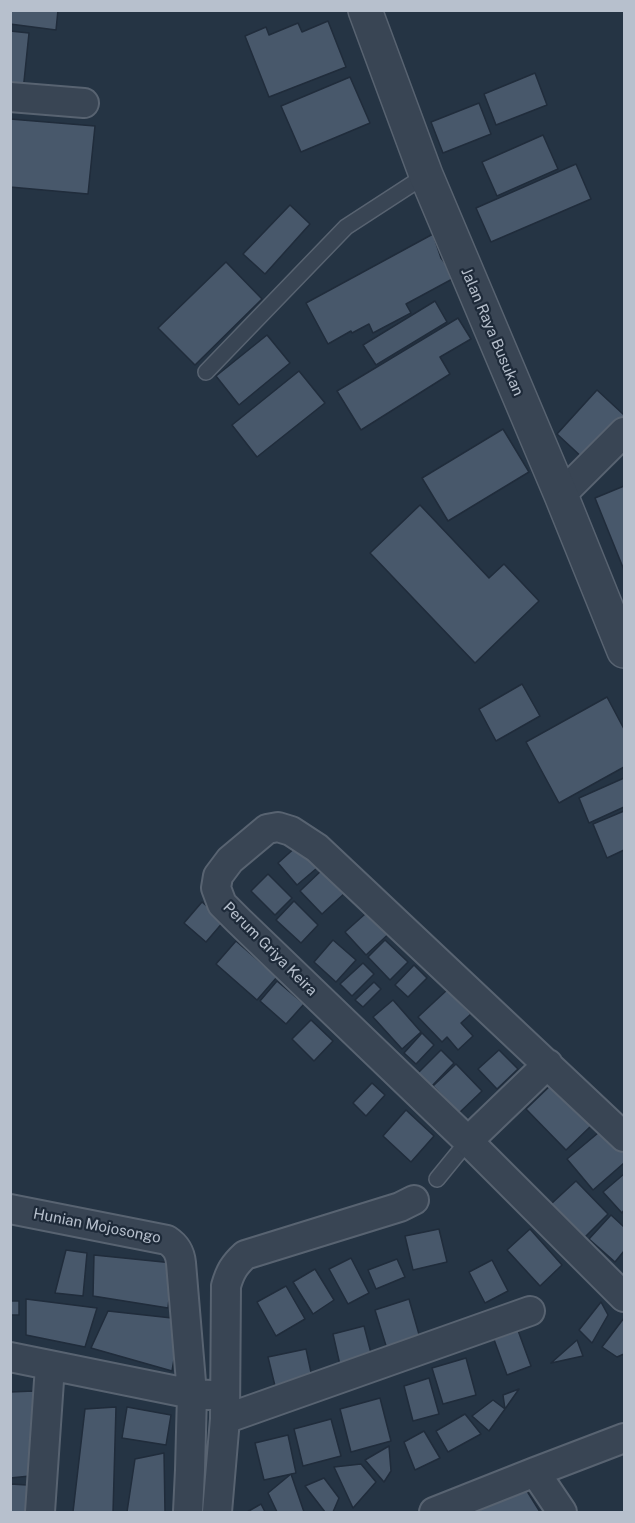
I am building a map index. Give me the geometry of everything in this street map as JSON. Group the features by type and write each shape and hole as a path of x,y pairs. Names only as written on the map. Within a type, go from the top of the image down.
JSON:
{"street":[{"name":"Jalan Raya Busukan","path":"365,10 426,176 561,495 624,651"},
{"path":"10,97 84,103"},
{"path":"561,495 624,432"},
{"name":"Perum Griya Keira","path":"624,1137 317,848 291,831 278,826 267,829 230,860 218,876 216,888 222,904 468,1141 624,1297"},
{"path":"468,1141 548,1064"},
{"path":"217,1512 225,1407 226,1286 230,1272 245,1255 392,1210 414,1200"},
{"name":"Hunian Mojosongo","path":"10,1209 168,1240 175,1246 181,1263 192,1395 188,1512"},
{"path":"10,1357 192,1395 225,1407 530,1311"},
{"path":"40,1512 50,1366"},
{"path":"434,1512 624,1438"},
{"path":"535,1472 562,1512"}],"lane":[{"path":"206,372 346,227 426,176"},
{"path":"437,1179 468,1141"}],"building":[{"path":"10,10 58,10 56,30 10,24"},
{"path":"328,21 346,67 269,97 245,36 266,27 269,35 298,23 302,32"},
{"path":"10,31 29,33 23,91 10,89"},
{"path":"535,73 547,105 496,125 484,94"},
{"path":"350,77 370,123 301,152 281,106"},
{"path":"479,103 491,134 443,153 431,122"},
{"path":"10,119 95,126 88,194 10,187"},
{"path":"543,135 558,169 497,196 482,162"},
{"path":"576,164 591,199 491,242 476,208"},
{"path":"290,205 310,224 265,274 243,254"},
{"path":"433,234 441,258 456,277 406,304 411,313 373,333 369,324 328,344 306,303"},
{"path":"226,262 262,299 195,365 158,328"},
{"path":"435,301 447,322 376,365 363,345"},
{"path":"458,318 471,339 440,357 450,374 361,430 337,391"},
{"path":"267,335 290,363 239,405 216,376"},
{"path":"299,371 325,403 257,457 232,425"},
{"path":"597,390 624,415 624,418 585,460 557,434"},
{"path":"503,429 529,472 448,521 422,478"},
{"path":"624,486 624,570 595,498"},
{"path":"420,505 489,578 504,564 539,601 475,663 370,553"},
{"path":"522,684 540,716 496,741 479,709"},
{"path":"607,697 624,729 624,767 559,803 526,742"},
{"path":"624,778 624,807 589,823 579,798"},
{"path":"624,811 624,850 607,858 593,824"},
{"path":"297,846 317,868 297,885 278,863"},
{"path":"324,868 346,892 322,914 300,891"},
{"path":"268,874 292,898 275,915 251,891"},
{"path":"294,901 318,925 301,943 276,920"},
{"path":"202,902 224,921 206,942 184,923"},
{"path":"374,906 395,928 366,955 345,932"},
{"path":"333,940 356,960 336,982 314,962"},
{"path":"385,940 408,962 390,980 368,957"},
{"path":"236,941 277,977 257,1000 216,964"},
{"path":"363,963 374,974 352,996 340,984"},
{"path":"414,965 427,978 408,997 395,985"},
{"path":"277,981 304,1004 286,1024 260,1001"},
{"path":"374,982 381,989 363,1007 355,1000"},
{"path":"447,990 471,1014 461,1023 473,1036 458,1050 447,1037 442,1042 418,1017"},
{"path":"393,1000 421,1032 402,1049 373,1017"},
{"path":"311,1020 333,1041 314,1061 292,1039"},
{"path":"422,1033 434,1045 416,1064 404,1053"},
{"path":"441,1050 454,1063 429,1089 416,1075"},
{"path":"499,1050 518,1069 497,1089 478,1069"},
{"path":"456,1064 482,1091 459,1113 433,1086"},
{"path":"372,1083 385,1095 366,1116 353,1103"},
{"path":"553,1083 593,1124 566,1150 526,1109"},
{"path":"406,1110 434,1136 411,1162 383,1136"},
{"path":"604,1128 624,1153 624,1163 593,1190 567,1159"},
{"path":"624,1174 624,1210 622,1213 603,1192"},
{"path":"576,1181 608,1214 584,1238 551,1204"},
{"path":"611,1215 624,1227 624,1251 615,1262 589,1239"},
{"path":"439,1229 447,1262 413,1270 405,1236"},
{"path":"530,1229 562,1265 540,1286 507,1250"},
{"path":"66,1250 87,1253 83,1296 55,1293"},
{"path":"94,1255 173,1263 168,1308 93,1296"},
{"path":"351,1258 369,1293 348,1304 329,1269"},
{"path":"397,1259 405,1277 376,1289 368,1270"},
{"path":"492,1260 508,1291 485,1303 469,1272"},
{"path":"315,1269 334,1300 313,1314 293,1282"},
{"path":"286,1286 305,1319 276,1336 257,1302"},
{"path":"26,1299 97,1308 85,1347 26,1335"},
{"path":"409,1299 420,1338 387,1349 375,1310"},
{"path":"10,1301 19,1301 19,1315 10,1315"},
{"path":"601,1302 608,1315 592,1343 579,1330"},
{"path":"108,1311 181,1319 172,1371 91,1348"},
{"path":"624,1318 624,1354 617,1357 602,1347"},
{"path":"516,1325 531,1366 507,1375 492,1334"},
{"path":"364,1326 372,1357 340,1365 333,1334"},
{"path":"577,1340 583,1356 551,1363"},
{"path":"306,1349 312,1377 275,1386 268,1357"},
{"path":"466,1358 476,1395 443,1404 432,1368"},
{"path":"429,1378 439,1414 413,1421 404,1386"},
{"path":"519,1389 505,1409 503,1395"},
{"path":"34,1391 30,1476 10,1478 10,1392"},
{"path":"380,1398 391,1441 351,1452 340,1409"},
{"path":"493,1400 505,1409 489,1431 472,1416"},
{"path":"116,1407 113,1512 73,1512 85,1409"},
{"path":"127,1407 171,1415 166,1445 122,1438"},
{"path":"465,1414 481,1434 448,1452 436,1431"},
{"path":"331,1419 341,1456 303,1466 294,1429"},
{"path":"424,1431 440,1458 415,1470 404,1442"},
{"path":"288,1435 296,1473 264,1480 255,1443"},
{"path":"389,1446 391,1471 384,1482 365,1460"},
{"path":"164,1453 165,1512 127,1512 135,1459"},
{"path":"361,1464 376,1482 353,1508 334,1467"},
{"path":"291,1474 304,1512 277,1512 268,1493"},
{"path":"324,1478 339,1498 333,1512 325,1512 305,1486"},
{"path":"522,1483 540,1512 478,1511"},
{"path":"10,1484 27,1485 28,1512 10,1512"},
{"path":"261,1504 265,1512 247,1512"}]}
